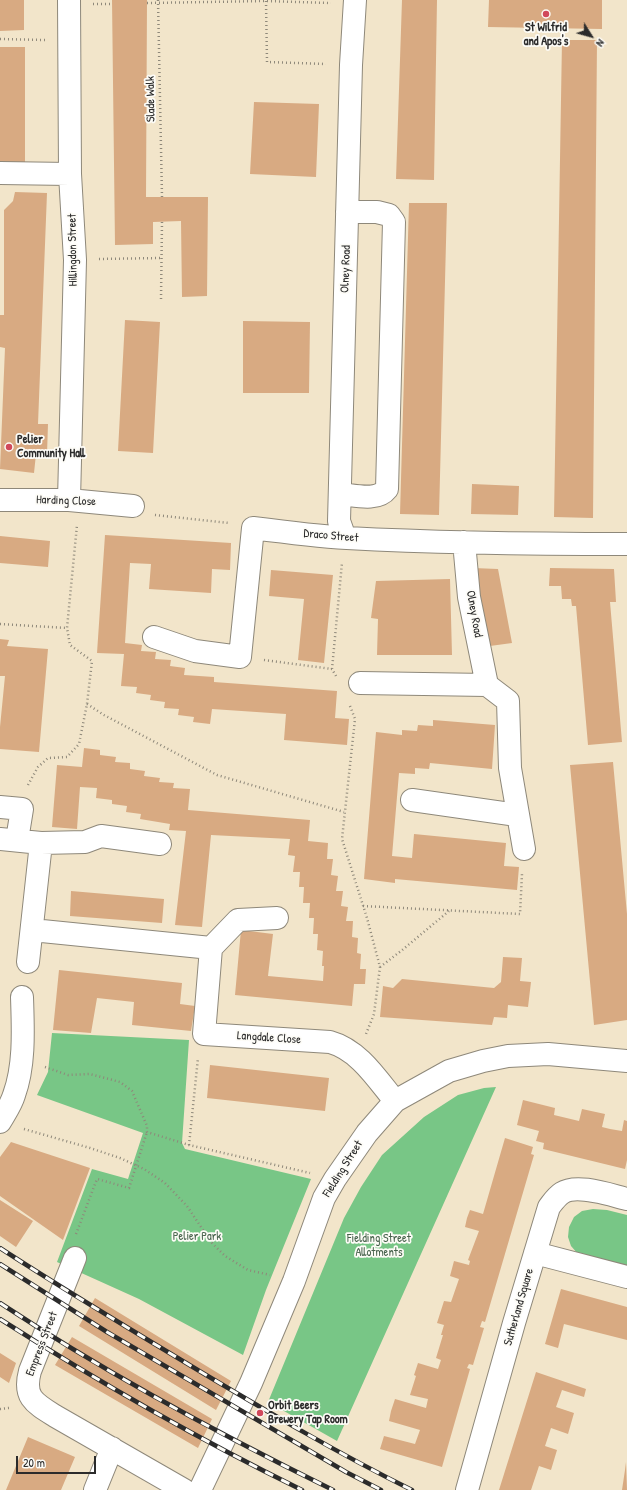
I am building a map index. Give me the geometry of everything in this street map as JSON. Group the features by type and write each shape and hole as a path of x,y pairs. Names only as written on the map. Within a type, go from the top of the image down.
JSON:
{"street":[{"name":"Hillingdon Street","path":"69,0 70,174 75,260 74,500"},
{"name":"Olney Road","path":"345,538 339,521 351,65 355,2"},
{"path":"0,173 70,174"},
{"path":"340,494 376,497 383,494 387,489 394,222 389,215 377,212 347,212"},
{"name":"Harding Close","path":"0,500 74,500 133,506"},
{"path":"154,637 195,651 240,657 253,528"},
{"name":"Draco Street","path":"253,528 345,538 464,542 627,544"},
{"name":"Olney Road","path":"464,542 469,597 487,685"},
{"path":"354,691 487,685 508,701 510,768 524,849"},
{"path":"412,800 517,815"},
{"path":"0,807 22,809 8,840 41,843 84,842 101,836 160,844"},
{"path":"28,962 41,843"},
{"path":"204,1034 211,948 238,920 277,918"},
{"path":"32,930 211,948"},
{"path":"0,1122 14,1096 18,1084 23,1028 22,997"},
{"name":"Langdale Close","path":"204,1034 330,1042 339,1045 358,1057 395,1101"},
{"name":"Fielding Street","path":"200,1490 251,1383 294,1281 324,1198 335,1179 367,1133 395,1101 449,1071 483,1061 508,1056 548,1054 627,1061"},
{"name":"Sutherland Square","path":"467,1490 549,1207 555,1198 563,1192 571,1190 590,1190 627,1199"},
{"path":"535,1253 627,1277"},
{"name":"Empress Street","path":"75,1258 30,1371 28,1390 31,1398 44,1409 184,1490"},
{"path":"95,1490 112,1448"}],"path":[{"path":"147,3 158,1 355,2"},
{"name":"Slade Walk","path":"158,1 162,197"},
{"path":"266,1 267,62 351,65"},
{"path":"0,39 69,40"},
{"path":"161,299 162,221"},
{"path":"75,260 161,258"},
{"path":"22,809 27,786 38,767 48,758 67,757 79,744 87,704 92,661 70,645 67,628 74,500"},
{"path":"133,506 150,514 234,523 253,528"},
{"path":"338,681 332,669 345,538"},
{"path":"0,624 67,628"},
{"path":"240,657 332,669"},
{"path":"354,691 355,719 342,839 380,967 374,1014 358,1057"},
{"path":"87,704 104,715 217,776 344,812"},
{"path":"363,906 520,914 524,849"},
{"path":"380,967 449,911"},
{"path":"189,1145 199,1046 204,1034"},
{"path":"21,1060 68,1075 90,1074 120,1082 132,1091 147,1126 147,1132 129,1188 97,1179 73,1243 75,1258"},
{"path":"22,1129 90,1148 120,1158 136,1166 165,1183 187,1206 211,1242 225,1256 248,1270 294,1281"},
{"path":"147,1132 189,1145 335,1179"}],"green space":[{"name":"Pelier Park","path":"52,1033 189,1040 182,1143 185,1149 311,1179 266,1290 243,1355 139,1299 57,1262 92,1169 128,1179 143,1133 37,1095 48,1072"},
{"name":"Fielding Street Allotments","path":"496,1087 337,1441 268,1402 344,1218 361,1187 382,1155 424,1117 458,1095 484,1088"},
{"path":"593,1209 607,1210 627,1215 627,1269 578,1254 571,1246 568,1237 569,1227 574,1217 582,1211"}],"building":[{"path":"0,0 24,0 24,30 0,31"},
{"path":"112,0 147,0 146,197 208,197 207,296 182,297 181,221 153,222 153,244 115,245"},
{"path":"402,0 437,0 434,180 396,179"},
{"name":"St Wilfrid and Apos's","path":"489,0 602,0 602,29 488,27"},
{"path":"562,40 597,40 593,518 554,517"},
{"path":"0,47 25,47 25,163 0,163"},
{"path":"254,102 319,104 316,177 250,174"},
{"path":"15,192 47,193 38,424 48,424 47,454 36,454 34,473 0,469 5,348 0,347 0,315 4,315 4,210 13,201"},
{"path":"409,203 447,203 439,515 400,514"},
{"path":"125,320 160,322 153,453 118,451"},
{"path":"243,321 310,322 309,393 243,393"},
{"path":"472,484 519,486 518,515 471,514"},
{"path":"105,535 231,543 230,570 212,569 211,593 149,589 151,564 130,563 125,643 142,645 141,651 156,652 155,659 171,660 170,666 185,668 184,675 214,677 214,682 337,691 335,718 349,719 347,745 284,740 286,714 212,709 210,724 193,722 194,717 178,715 179,709 164,708 165,702 150,700 151,695 136,693 137,687 121,686 124,654 97,653"},
{"path":"0,536 50,541 48,567 0,563"},
{"path":"473,568 498,569 512,643 490,646"},
{"path":"550,568 614,569 616,602 610,602 622,742 588,745 576,606 572,606 571,599 562,599 561,586 549,586"},
{"path":"271,570 333,575 324,663 298,660 304,599 269,596"},
{"path":"450,579 452,655 377,655 378,619 371,618 376,581"},
{"path":"0,639 9,640 7,646 48,649 39,752 0,749 0,727 5,676 0,676"},
{"path":"433,720 495,725 492,769 430,763 429,769 415,768 415,774 399,773 392,856 412,858 414,834 506,843 504,866 519,867 517,890 395,879 395,883 364,879 376,732 402,735 402,730 417,731 418,725 433,726"},
{"path":"84,748 100,750 100,755 116,757 115,762 130,763 130,769 145,771 144,776 160,778 159,782 174,783 173,788 190,789 188,810 310,820 308,841 328,843 327,859 333,859 331,875 338,876 336,891 343,891 341,906 348,907 346,921 353,921 352,937 358,938 357,953 361,954 360,969 366,969 365,984 354,984 352,1006 235,995 241,930 273,934 268,976 323,981 323,951 317,950 318,934 313,934 314,918 309,918 310,903 303,903 304,887 299,887 300,872 293,872 295,856 288,855 290,839 211,835 202,927 175,925 186,831 169,830 170,824 140,819 141,814 126,812 127,806 112,804 112,800 96,798 97,788 80,787 77,829 52,827 57,765 82,767"},
{"path":"613,762 627,914 627,1020 594,1025 570,765"},
{"path":"71,891 164,899 162,923 70,916"},
{"path":"503,957 522,958 520,981 531,982 528,1007 508,1005 507,1018 494,1017 492,1025 380,1017 383,986 393,988 402,979 494,988 501,982"},
{"path":"59,970 182,983 180,1004 195,1006 191,1031 132,1025 134,1002 97,998 91,1033 53,1030"},
{"path":"210,1065 329,1078 325,1111 207,1098"},
{"path":"523,1100 555,1108 554,1115 579,1121 582,1109 605,1114 602,1127 610,1129 622,1131 624,1120 627,1121 627,1160 625,1169 543,1149 544,1143 536,1141 539,1131 517,1125"},
{"path":"505,1138 533,1147 531,1154 534,1155 485,1322 482,1321 480,1327 484,1328 473,1365 469,1364 467,1368 470,1369 442,1467 380,1449 384,1436 415,1444 420,1430 389,1421 391,1411 395,1399 426,1408 428,1399 410,1395 416,1376 414,1375 418,1363 438,1369 441,1360 436,1358 443,1335 441,1335 444,1325 437,1323 444,1301 451,1302 459,1279 450,1276 454,1261 469,1265 470,1261 468,1260 479,1231 465,1227 467,1218 470,1210 483,1214"},
{"path":"11,1142 90,1168 63,1240 0,1196 0,1157"},
{"path":"0,1200 33,1221 16,1247 0,1236"},
{"path":"561,1289 627,1307 627,1340 564,1324 558,1348 545,1344"},
{"path":"95,1298 231,1381 216,1410 79,1326"},
{"path":"72,1337 212,1419 198,1448 55,1365"},
{"path":"0,1353 16,1363 9,1383 0,1377"},
{"path":"536,1372 586,1389 584,1397 562,1390 556,1407 574,1413 568,1434 551,1428 545,1446 557,1450 551,1470 539,1466 531,1490 499,1490"},
{"path":"28,1437 75,1457 61,1490 6,1490"},
{"path":"626,1462 627,1490 622,1490 625,1470"}],"railway":[{"path":"0,1248 100,1311 253,1403 331,1448 412,1490"},
{"path":"0,1264 107,1332 346,1472 381,1490"},
{"path":"0,1303 81,1354 164,1402 205,1425 333,1490"},
{"path":"0,1319 73,1365 148,1409 263,1471 302,1490"}],"place":[{"name":"St Wilfrid and Apos's","path":"546,14"},
{"name":"Pelier Community Hall","path":"9,447"},
{"name":"Orbit Beers Brewery Tap Room","path":"260,1413"}]}
